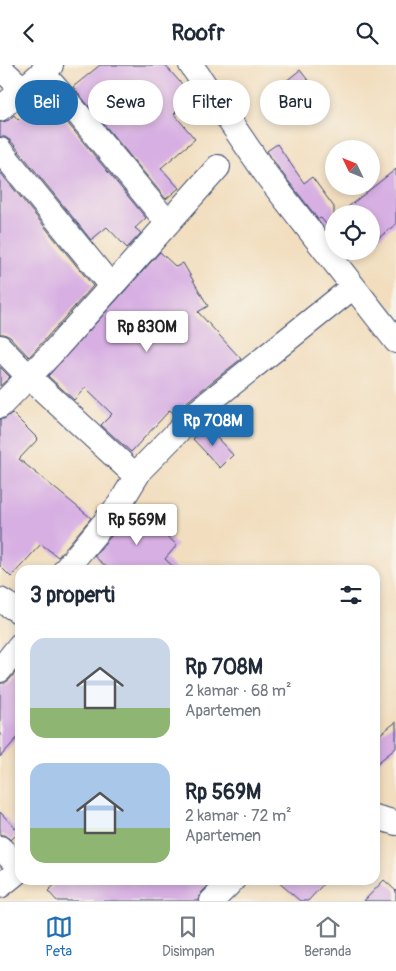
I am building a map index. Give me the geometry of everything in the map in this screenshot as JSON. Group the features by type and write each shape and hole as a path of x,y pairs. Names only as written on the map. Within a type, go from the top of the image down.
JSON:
{"street":[{"path":"191,65 268,177 396,341"},
{"path":"0,68 15,82"},
{"path":"33,80 46,69 79,115 168,223"},
{"path":"0,109 15,96"},
{"path":"0,150 111,286"},
{"path":"0,406 80,322 218,167"},
{"path":"69,565 119,505 141,469 198,411 353,287"},
{"path":"0,347 29,377 136,476"},
{"path":"0,600 15,609"},
{"path":"0,670 15,651"},
{"path":"380,818 396,823"},
{"path":"0,848 15,864"},
{"path":"0,886 15,873"},
{"path":"212,901 228,885"}],"building":[{"path":"100,65 165,65 178,80 173,80 173,125 183,125 195,139 161,168 179,188 166,199 105,125 163,125 163,80 88,80 88,105 78,93 78,83"},
{"path":"300,70 308,80 287,80"},
{"path":"14,115 15,125 69,125 146,218 135,228 141,233 127,248 107,227 91,240 11,141 5,137 0,137 0,122 9,120"},
{"path":"277,144 304,183 312,177 333,205 325,205 325,223 321,218 318,219 267,151"},
{"path":"396,169 396,224 380,237 380,205 350,205 363,195 380,195 380,182"},
{"path":"0,172 93,286 29,357 10,337 0,334"},
{"path":"160,252 176,267 183,263 208,306 198,312 241,359 189,400 175,415 170,410 131,452 101,425 112,414 85,388 74,400 48,376"},
{"path":"0,367 10,377 0,386"},
{"path":"12,413 38,439 19,459 91,518 58,557 41,544 22,565 15,565 15,573 11,577 0,566 0,419 4,419"},
{"path":"206,426 233,455 220,468 193,439"},
{"path":"137,506 155,522 153,524 177,545 165,559 172,565 104,565 94,556"},
{"path":"15,673 15,740 0,757 0,683 5,683"},
{"path":"396,722 396,748 380,761 380,734"},
{"path":"0,812 15,828 15,836 11,840 4,835 0,835"},
{"path":"384,880 396,891 396,901 364,901 380,885"},
{"path":"55,885 209,885 202,892 199,901 57,901 48,891"},
{"path":"282,885 322,885 308,901 300,901"}]}
